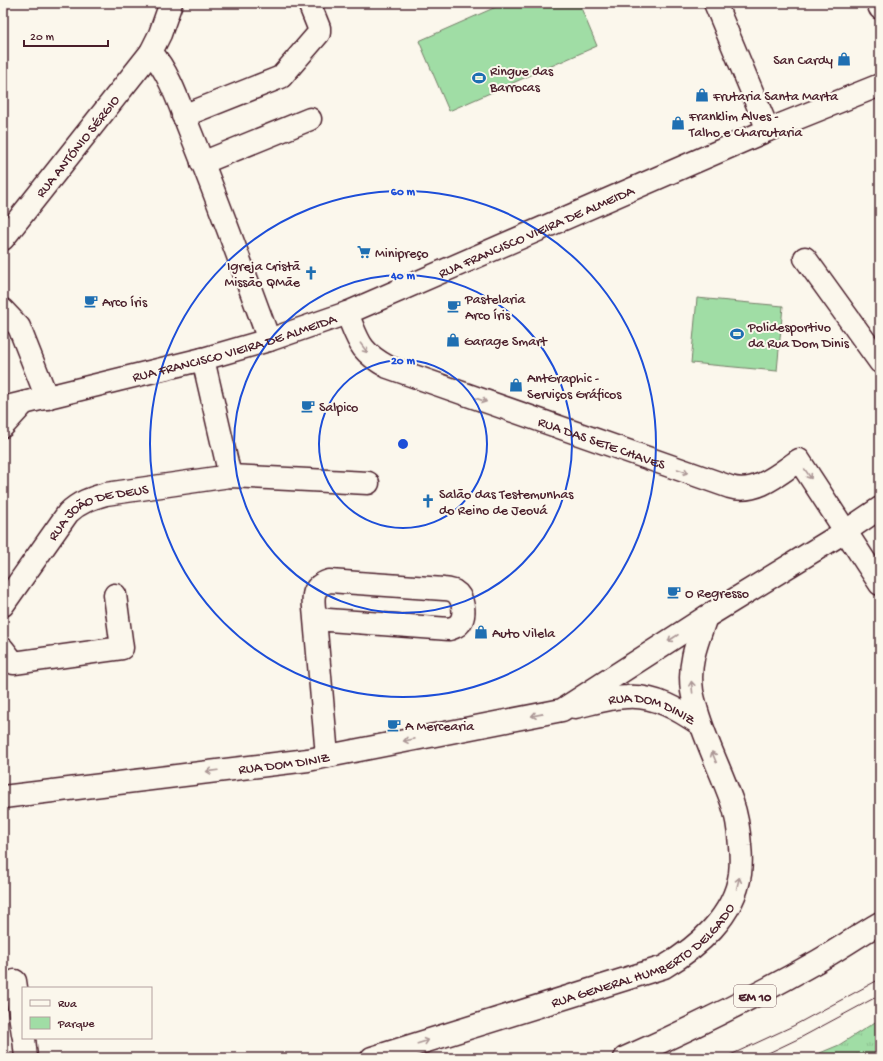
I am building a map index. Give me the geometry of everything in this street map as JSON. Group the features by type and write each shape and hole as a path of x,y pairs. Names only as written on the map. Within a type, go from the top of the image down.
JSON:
{"street":[{"name":"RUA ANTÓNIO SÉRGIO","path":"3,239 151,52 160,34 171,3"},
{"path":"184,116 282,76 319,33 319,28 309,3"},
{"path":"715,3 768,130"},
{"path":"878,3 880,8"},
{"path":"151,52 166,72 270,340"},
{"name":"RUA FRANCISCO VIEIRA DE ALMEIDA","path":"3,408 203,359 270,340 347,313 768,130 880,85"},
{"path":"202,163 310,119"},
{"path":"805,258 880,362"},
{"path":"3,310 19,327 47,398"},
{"name":"RUA DAS SETE CHAVES","path":"347,313 362,348 388,367 730,487 742,490 761,485 799,460 846,531"},
{"path":"203,359 230,476"},
{"path":"3,426 24,403"},
{"name":"RUA JOÃO DE DEUS","path":"3,605 68,514 80,503 106,494 230,476 368,483"},
{"name":"RUA DOM DINIZ","path":"562,710 706,617 846,531 880,508"},
{"path":"846,531 880,584"},
{"path":"315,619 449,629 458,625 463,617 463,608 460,598 454,591 444,589 329,581 320,584 315,589 315,619 327,756"},
{"path":"3,649 14,663 122,648 115,595"},
{"name":"RUA DOM DINIZ","path":"702,725 692,691 691,664 692,655 706,617"},
{"name":"RUA DOM DINIZ","path":"3,797 300,761 626,697 651,699 677,709 702,725"},
{"name":"RUA GENERAL HUMBERTO DELGADO","path":"372,1058 664,967 678,959 717,924 736,890 740,874 741,859 737,818 702,725"},
{"name":"EM 10","path":"625,1058 745,1002 820,960 880,923"},
{"path":"15,981 22,1027"},
{"path":"24,1039 26,1058"}],"green space":[{"name":"Ringue das Barrocas","path":"505,3 579,3 597,46 449,111 419,41"},
{"name":"Polidesportivo da Rua Dom Dinis","path":"697,298 783,306 777,371 691,363"},
{"path":"880,1019 880,1058 808,1058 839,1045"}],"tram line":[{"path":"724,1058 793,1026 880,979"},
{"path":"758,1058 800,1038 880,995"}],"place":[{"name":"San Cardy","path":"844,59"},
{"name":"Ringue das Barrocas","path":"479,78"},
{"name":"Frutaria Santa Marta","path":"702,95"},
{"name":"Franklim Alves - Talho e Charcutaria","path":"678,123"},
{"name":"Minipreço","path":"364,252"},
{"name":"Igreja Cristã Missão QMãe","path":"311,273"},
{"name":"Arco Íris","path":"91,301"},
{"name":"Pastelaria Arco Íris","path":"454,306"},
{"name":"Polidesportivo da Rua Dom Dinis","path":"737,334"},
{"name":"Garage Smart","path":"453,340"},
{"name":"AntGraphic - Serviços Gráficos","path":"516,385"},
{"name":"Salpico","path":"308,406"},
{"name":"Salão das Testemunhas do Reino de Jeová","path":"428,501"},
{"name":"O Regresso","path":"674,592"},
{"name":"Auto Vilela","path":"481,632"},
{"name":"A Mercearia","path":"394,725"}]}
